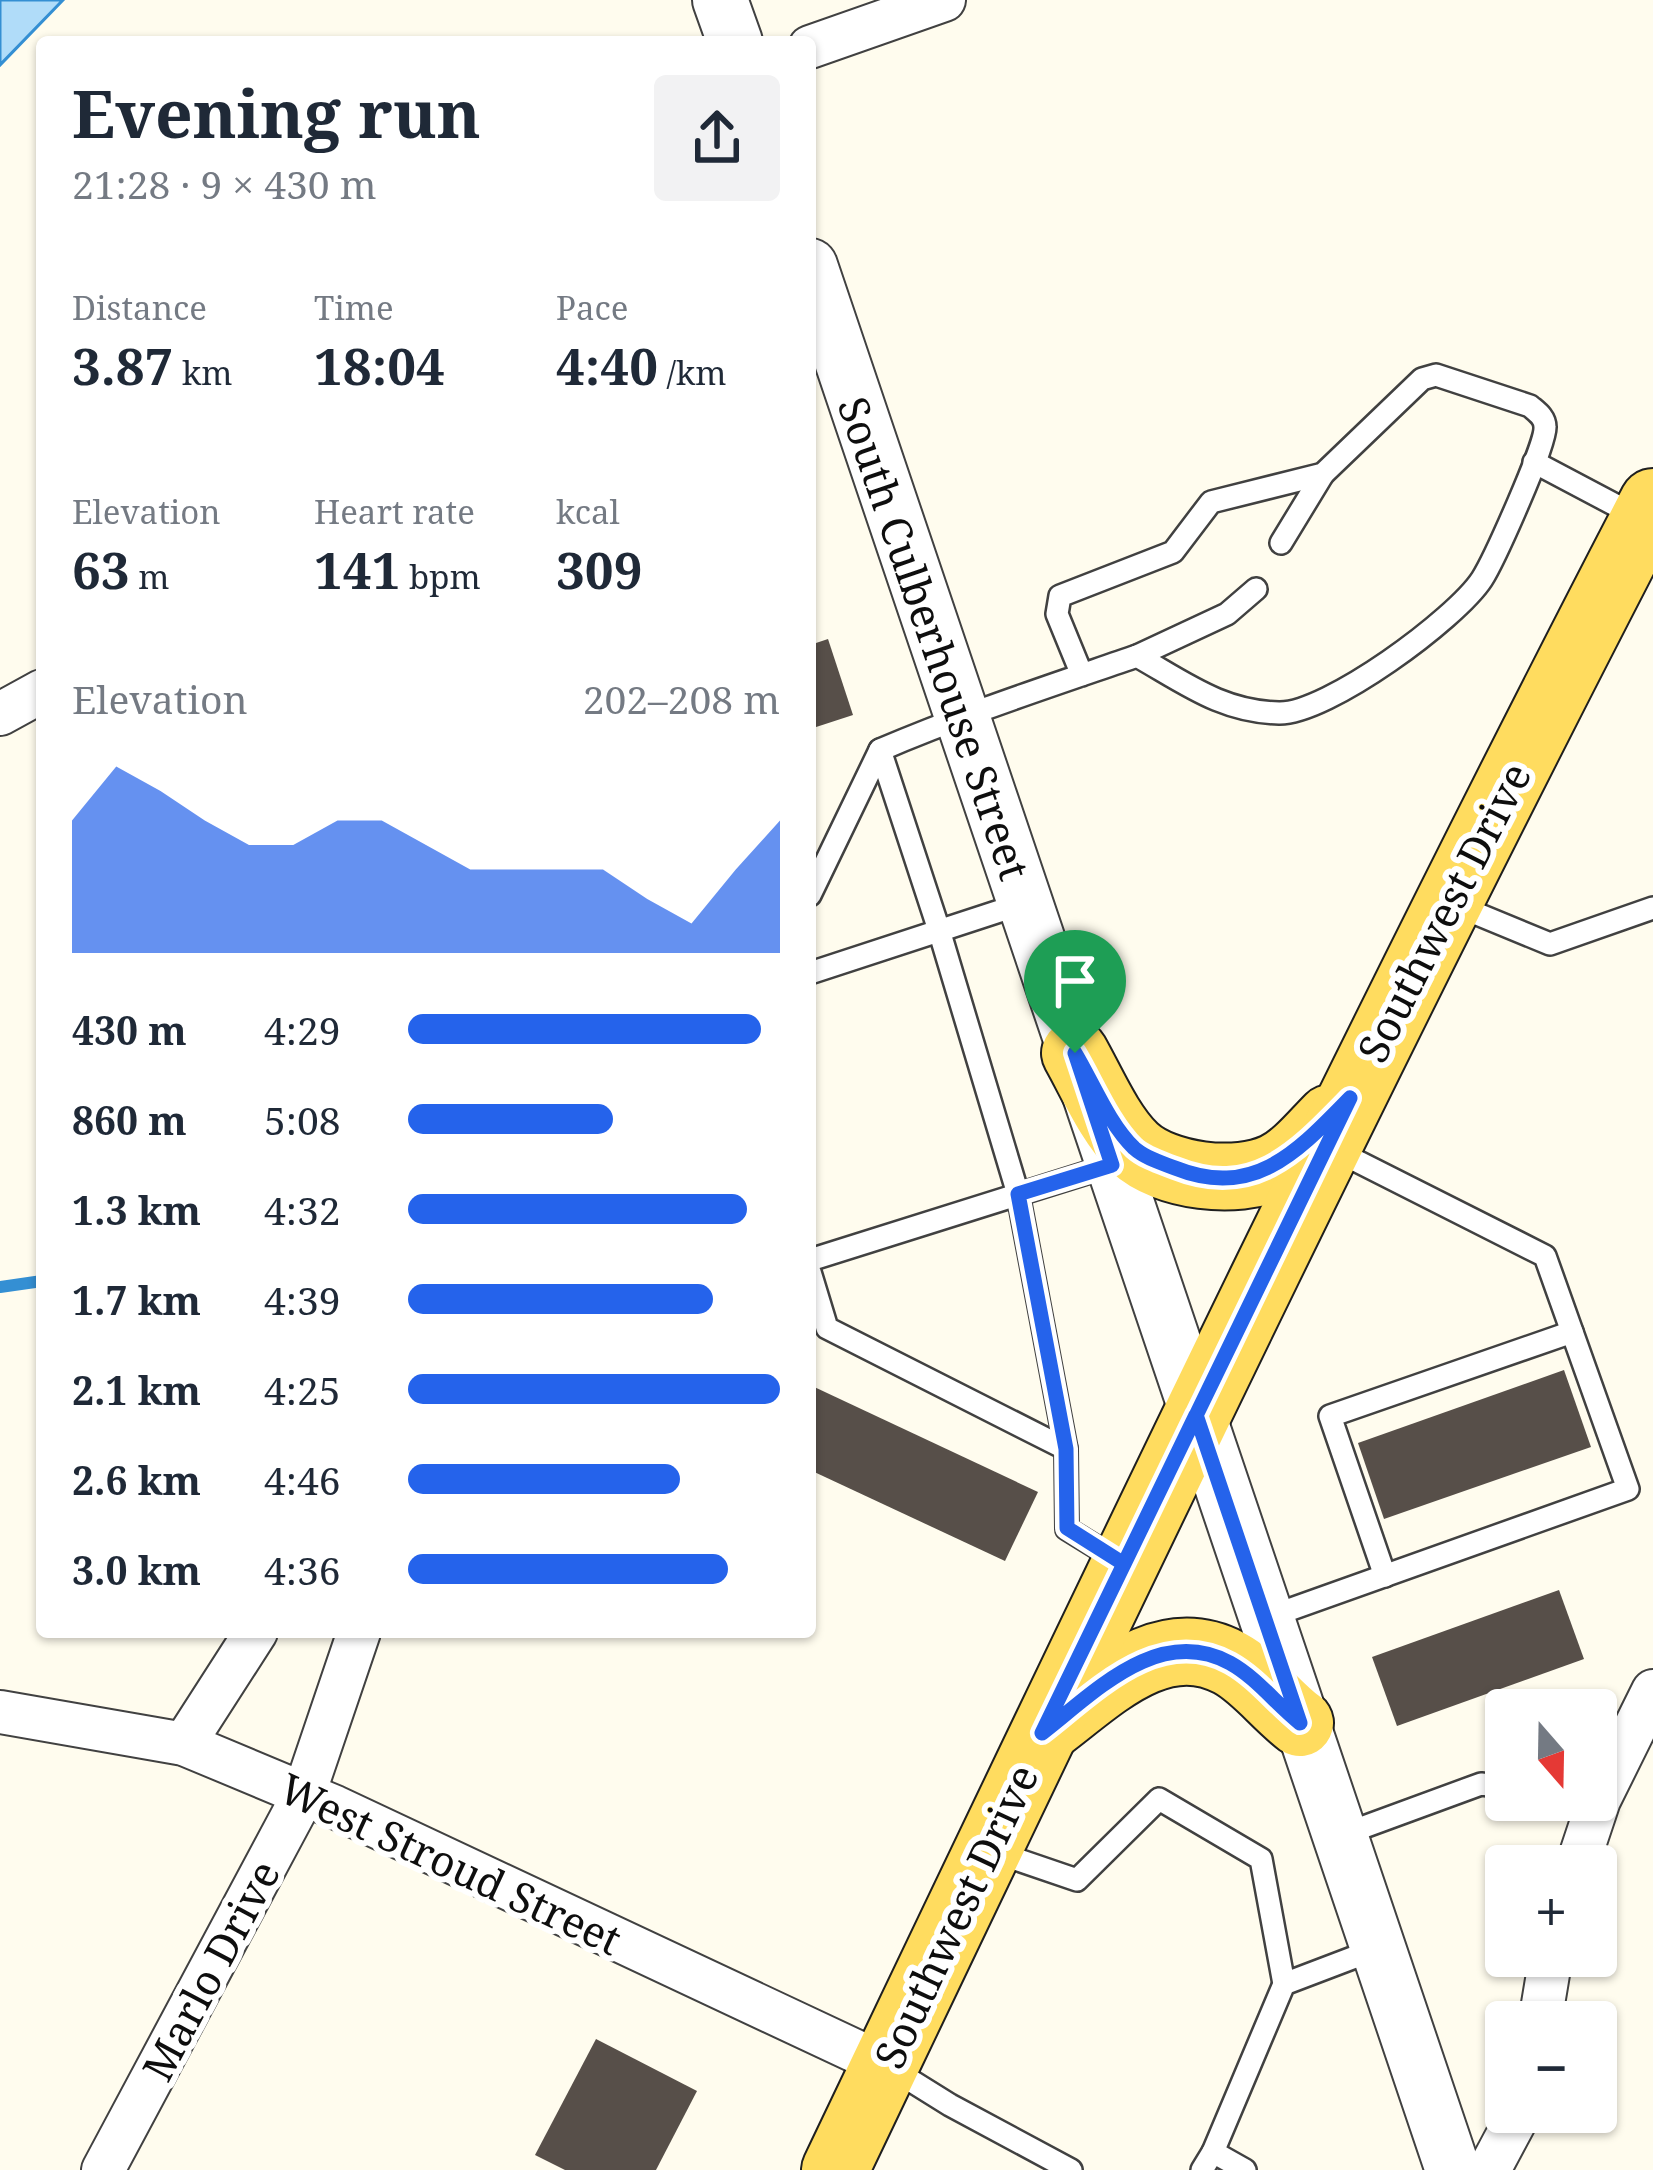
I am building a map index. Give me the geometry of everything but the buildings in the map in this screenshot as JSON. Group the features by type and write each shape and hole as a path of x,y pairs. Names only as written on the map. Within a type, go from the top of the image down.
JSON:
{"main road":[{"name":"Southwest Drive","path":"835,2170 1338,1122 1648,511"},
{"path":"1075,1053 1131,1145 1183,1171 1210,1177 1252,1175 1275,1166 1338,1122"},
{"path":"1042,1733 1136,1662 1158,1654 1196,1653 1229,1663 1300,1723"}],"street":[{"path":"720,0 733,36"},
{"path":"816,45 944,0"},
{"name":"South Culberhouse Street","path":"816,284 1376,1949 1456,2166"},
{"path":"0,714 36,694"},
{"path":"184,1744 252,1638"},
{"name":"Marlo Drive","path":"103,2170 304,1794 357,1638"},
{"path":"1617,1762 1653,1691"},
{"name":"West Stroud Street","path":"0,1712 184,1744 304,1794 885,2065"},
{"path":"1456,2166 1495,2133"}],"lane":[{"path":"1137,656 1225,706 1284,714 1330,699 1422,638 1481,580 1534,462 1546,429 1542,416 1530,406 1436,375 1422,379 1323,474 1282,543"},
{"path":"1534,462 1648,511"},
{"path":"1082,675 1057,614 1060,596 1173,552 1211,502 1323,474"},
{"path":"816,883 880,750 961,715 1137,656 1227,614 1256,589"},
{"path":"880,750 1018,1194 1066,1449 1067,1528 1124,1564"},
{"path":"1447,902 1550,944 1653,908"},
{"path":"816,971 1024,903"},
{"path":"1265,1618 1628,1489 1545,1256 1338,1122"},
{"path":"816,1258 1112,1165"},
{"path":"816,1292 827,1328 1066,1449"},
{"path":"1385,1576 1330,1416 1572,1332"},
{"path":"1338,1836 1485,1784"},
{"path":"987,1850 1077,1880 1159,1799 1261,1859 1284,1984 1207,2161 1245,2170"},
{"path":"1284,1984 1376,1949"},
{"path":"885,2065 1071,2170"}],"water":[{"path":"0,0 63,0 0,65"}],"waterway":[{"path":"0,1287 36,1282"}],"route":[{"path":"1075,1053 1112,1165 1018,1194 1066,1449 1067,1528 1124,1564 1196,1415 1300,1723 1229,1663 1196,1653 1158,1654 1136,1662 1042,1733 1124,1564 1196,1415 1350,1098 1296,1153 1275,1166 1252,1175 1210,1177 1183,1171 1131,1145 1075,1053"}]}
